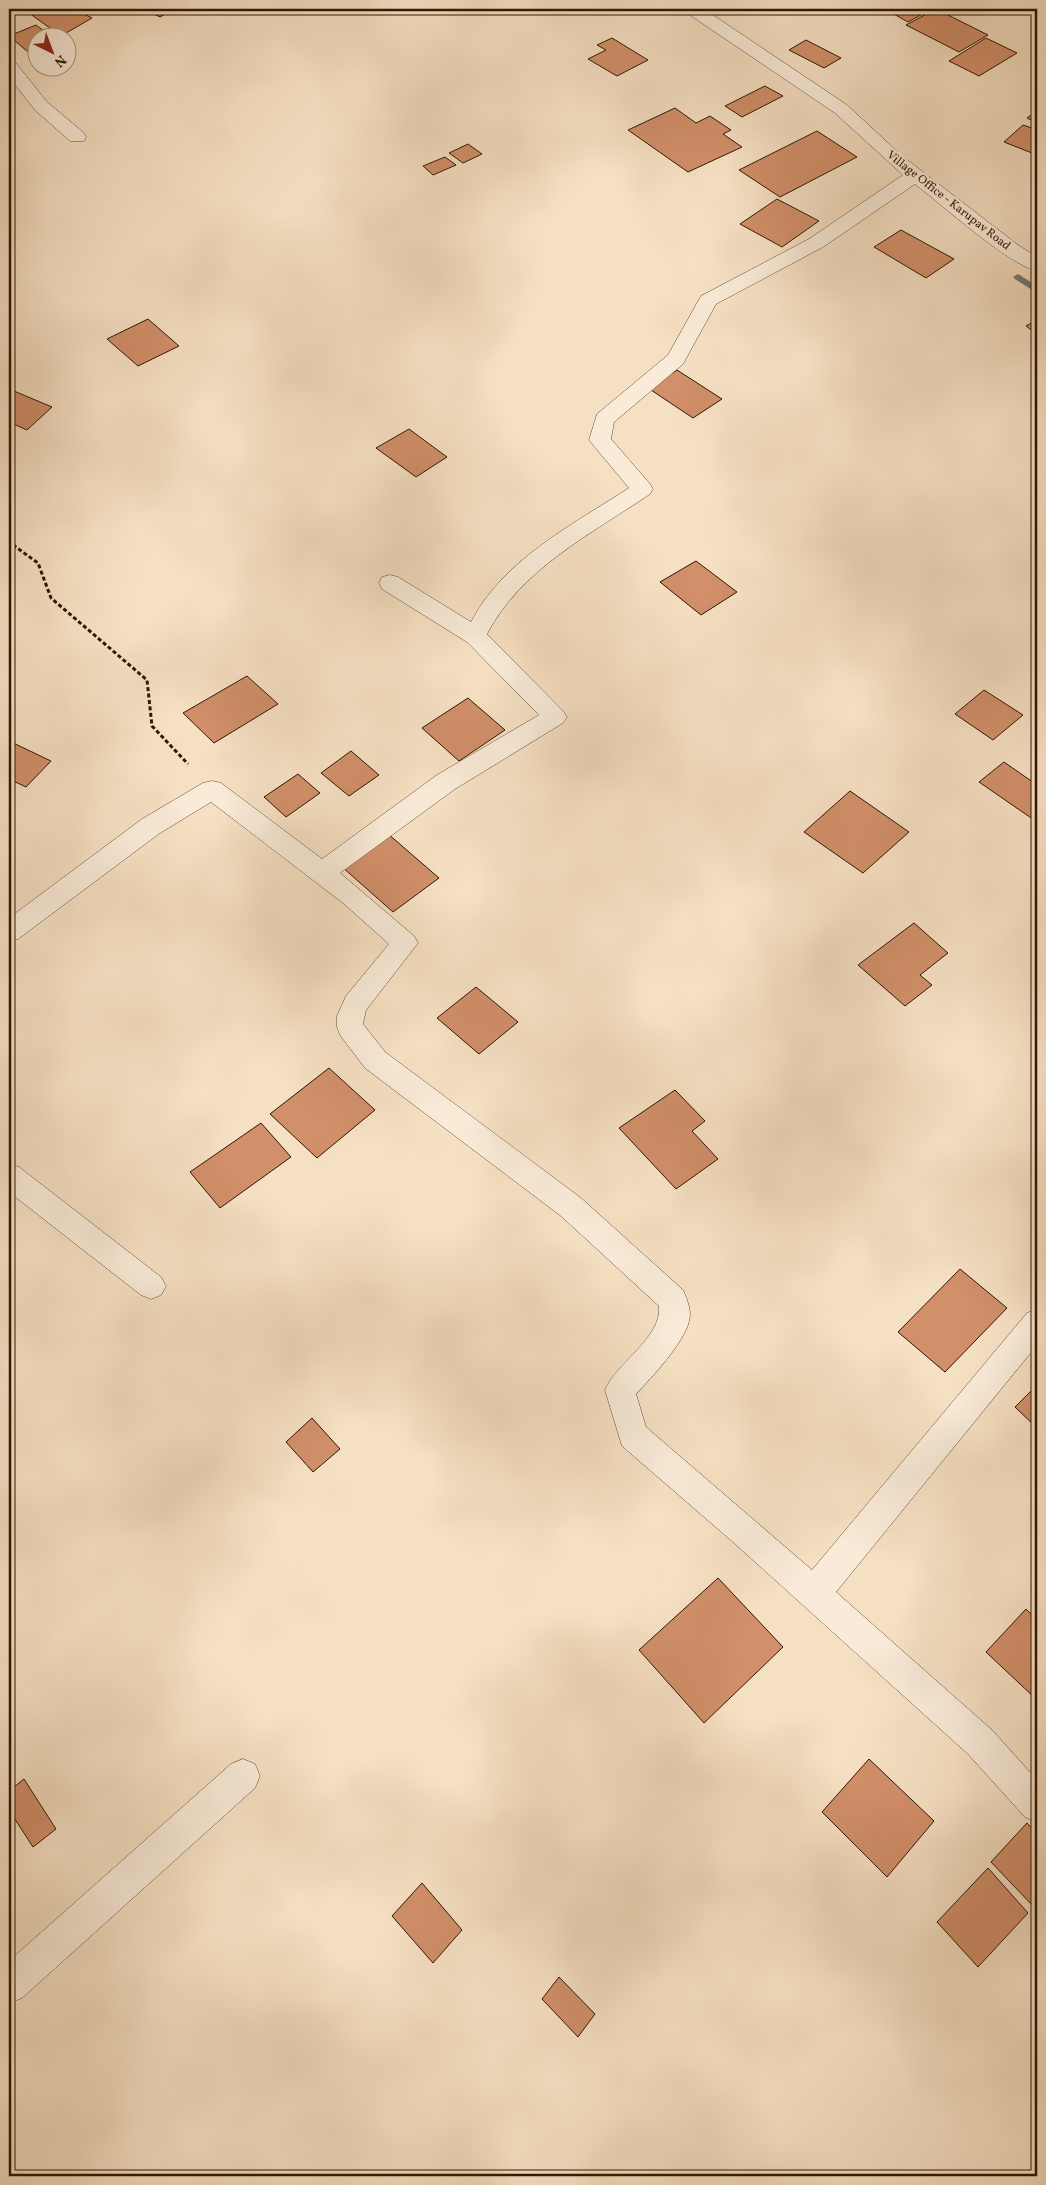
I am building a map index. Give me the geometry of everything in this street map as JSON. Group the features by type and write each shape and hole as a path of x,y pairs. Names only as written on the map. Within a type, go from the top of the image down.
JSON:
{"street":[{"name":"Village Office - Karupav Road","path":"693,9 762,58 842,109 894,159 1011,249 1037,265"},
{"path":"9,66 41,106 77,137"},
{"path":"475,636 488,611 533,562 642,489 600,440 604,418 676,359 708,300 816,243 915,175"},
{"path":"322,873 446,782 555,717 475,636 390,584"},
{"path":"9,932 152,826 212,790 352,896 405,943 355,1004 350,1016 350,1027 375,1060 571,1207 673,1300 675,1320 653,1354 620,1390 633,1436 814,1593 980,1742 1037,1805"},
{"path":"9,1176 151,1286"},
{"path":"814,1593 1037,1323"},
{"path":"9,1986 243,1776"}],"path":[{"path":"9,542 38,563 51,598 147,680 152,726 212,790"}],"building":[{"path":"37,9 75,9 92,18 75,28 50,28 29,13"},
{"path":"144,9 174,9 160,17"},
{"path":"885,9 923,9 928,11 908,22"},
{"path":"936,9 988,35 959,52 906,25"},
{"path":"36,25 40,28 29,28"},
{"path":"28,28 28,52 9,36"},
{"path":"612,38 648,60 617,76 588,59 606,50 597,45"},
{"path":"986,38 1017,53 979,76 949,61"},
{"path":"806,40 841,58 824,68 789,50"},
{"path":"765,86 783,96 742,117 725,106"},
{"path":"675,108 696,123 710,116 731,130 723,134 742,147 688,172 628,130"},
{"path":"1035,112 1037,114 1037,123 1027,118"},
{"path":"1023,125 1037,130 1037,155 1004,142"},
{"path":"817,131 857,157 780,197 739,170"},
{"path":"468,144 482,154 463,163 449,153"},
{"path":"445,157 456,165 433,175 423,166"},
{"path":"777,199 819,221 782,247 740,224"},
{"path":"901,230 954,259 926,278 874,247"},
{"path":"148,319 179,346 138,366 107,339"},
{"path":"1037,320 1037,334 1026,326"},
{"path":"677,370 722,399 693,418 648,388"},
{"path":"14,391 52,407 27,430 9,422 9,396"},
{"path":"409,429 447,457 416,477 376,448"},
{"path":"696,561 737,592 701,615 660,582"},
{"path":"247,676 278,704 214,743 183,713"},
{"path":"984,690 1023,715 993,740 955,714"},
{"path":"468,698 505,730 459,761 422,728"},
{"path":"9,741 51,761 26,787 9,779"},
{"path":"351,751 379,775 349,796 321,773"},
{"path":"1004,762 1037,785 1037,822 979,782"},
{"path":"298,774 320,793 286,817 264,797"},
{"path":"850,791 909,832 863,873 804,832"},
{"path":"387,833 439,878 393,912 341,866"},
{"path":"914,923 948,953 920,975 932,985 905,1006 858,965"},
{"path":"476,987 518,1022 479,1054 437,1018"},
{"path":"329,1068 375,1110 317,1158 270,1114"},
{"path":"675,1090 705,1121 692,1131 718,1159 676,1189 619,1128"},
{"path":"261,1123 291,1157 220,1208 190,1172"},
{"path":"960,1269 1007,1308 945,1372 898,1332"},
{"path":"1037,1385 1037,1428 1015,1407"},
{"path":"312,1418 340,1449 313,1472 286,1442"},
{"path":"718,1578 783,1647 704,1723 639,1650"},
{"path":"1026,1609 1037,1620 1037,1700 986,1652"},
{"path":"869,1759 934,1821 887,1877 822,1812"},
{"path":"24,1779 56,1829 33,1847 9,1810 9,1791"},
{"path":"1027,1823 1037,1834 1037,1901 1033,1906 991,1862"},
{"path":"988,1868 1028,1913 978,1967 937,1922"},
{"path":"422,1883 462,1930 433,1963 392,1916"},
{"path":"559,1977 595,2014 578,2037 542,1999"}],"waterway":[{"path":"1018,277 1037,290"}]}
